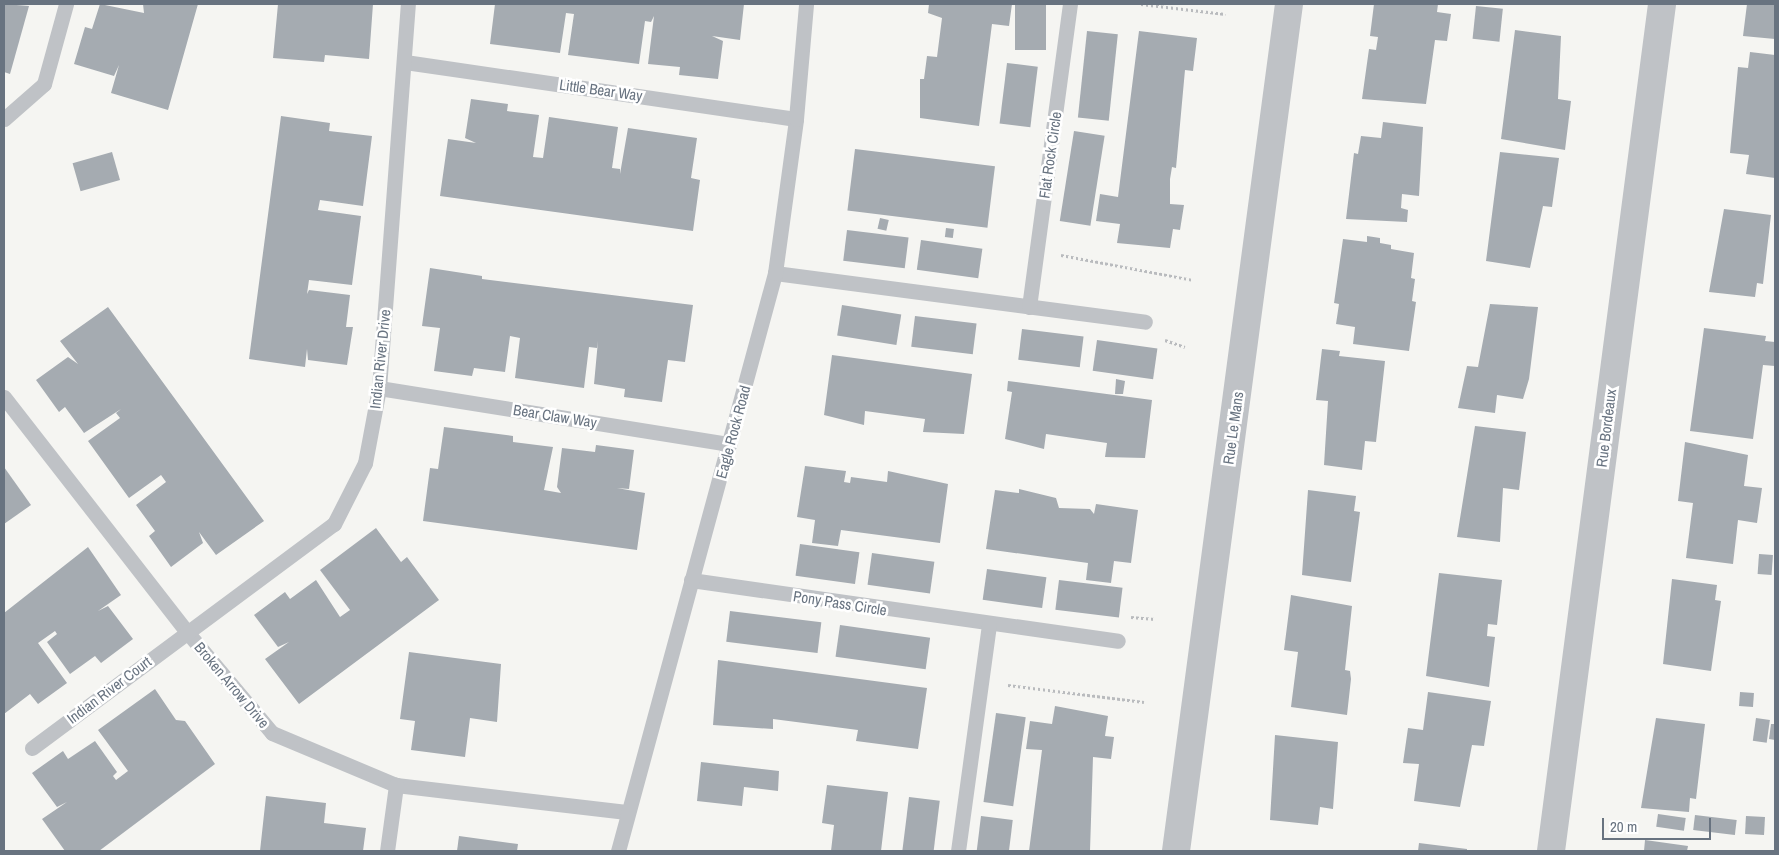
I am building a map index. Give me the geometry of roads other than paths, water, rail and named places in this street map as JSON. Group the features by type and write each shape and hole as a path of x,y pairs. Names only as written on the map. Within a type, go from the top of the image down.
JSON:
{"street":[{"name":"Rue Le Mans","path":"1176,851 1289,4"},
{"name":"Rue Bordeaux","path":"1551,851 1662,4"}],"lane":[{"path":"4,118 44,84 66,4"},
{"name":"Indian River Drive","path":"187,632 334,524 364,463 379,388 408,4"},
{"name":"Eagle Rock Road","path":"618,851 626,812 690,580 730,444 775,273 796,119 806,4"},
{"name":"Flat Rock Circle","path":"1029,307 1070,4"},
{"name":"Little Bear Way","path":"405,62 796,119"},
{"path":"775,273 1145,322"},
{"name":"Bear Claw Way","path":"379,388 730,444"},
{"name":"Broken Arrow Drive","path":"4,397 187,632 272,732 396,785 626,812"},
{"name":"Pony Pass Circle","path":"690,580 989,625 1118,641"},
{"path":"958,851 989,625"},
{"name":"Indian River Court","path":"32,748 187,632"},
{"path":"387,851 396,785"}]}
